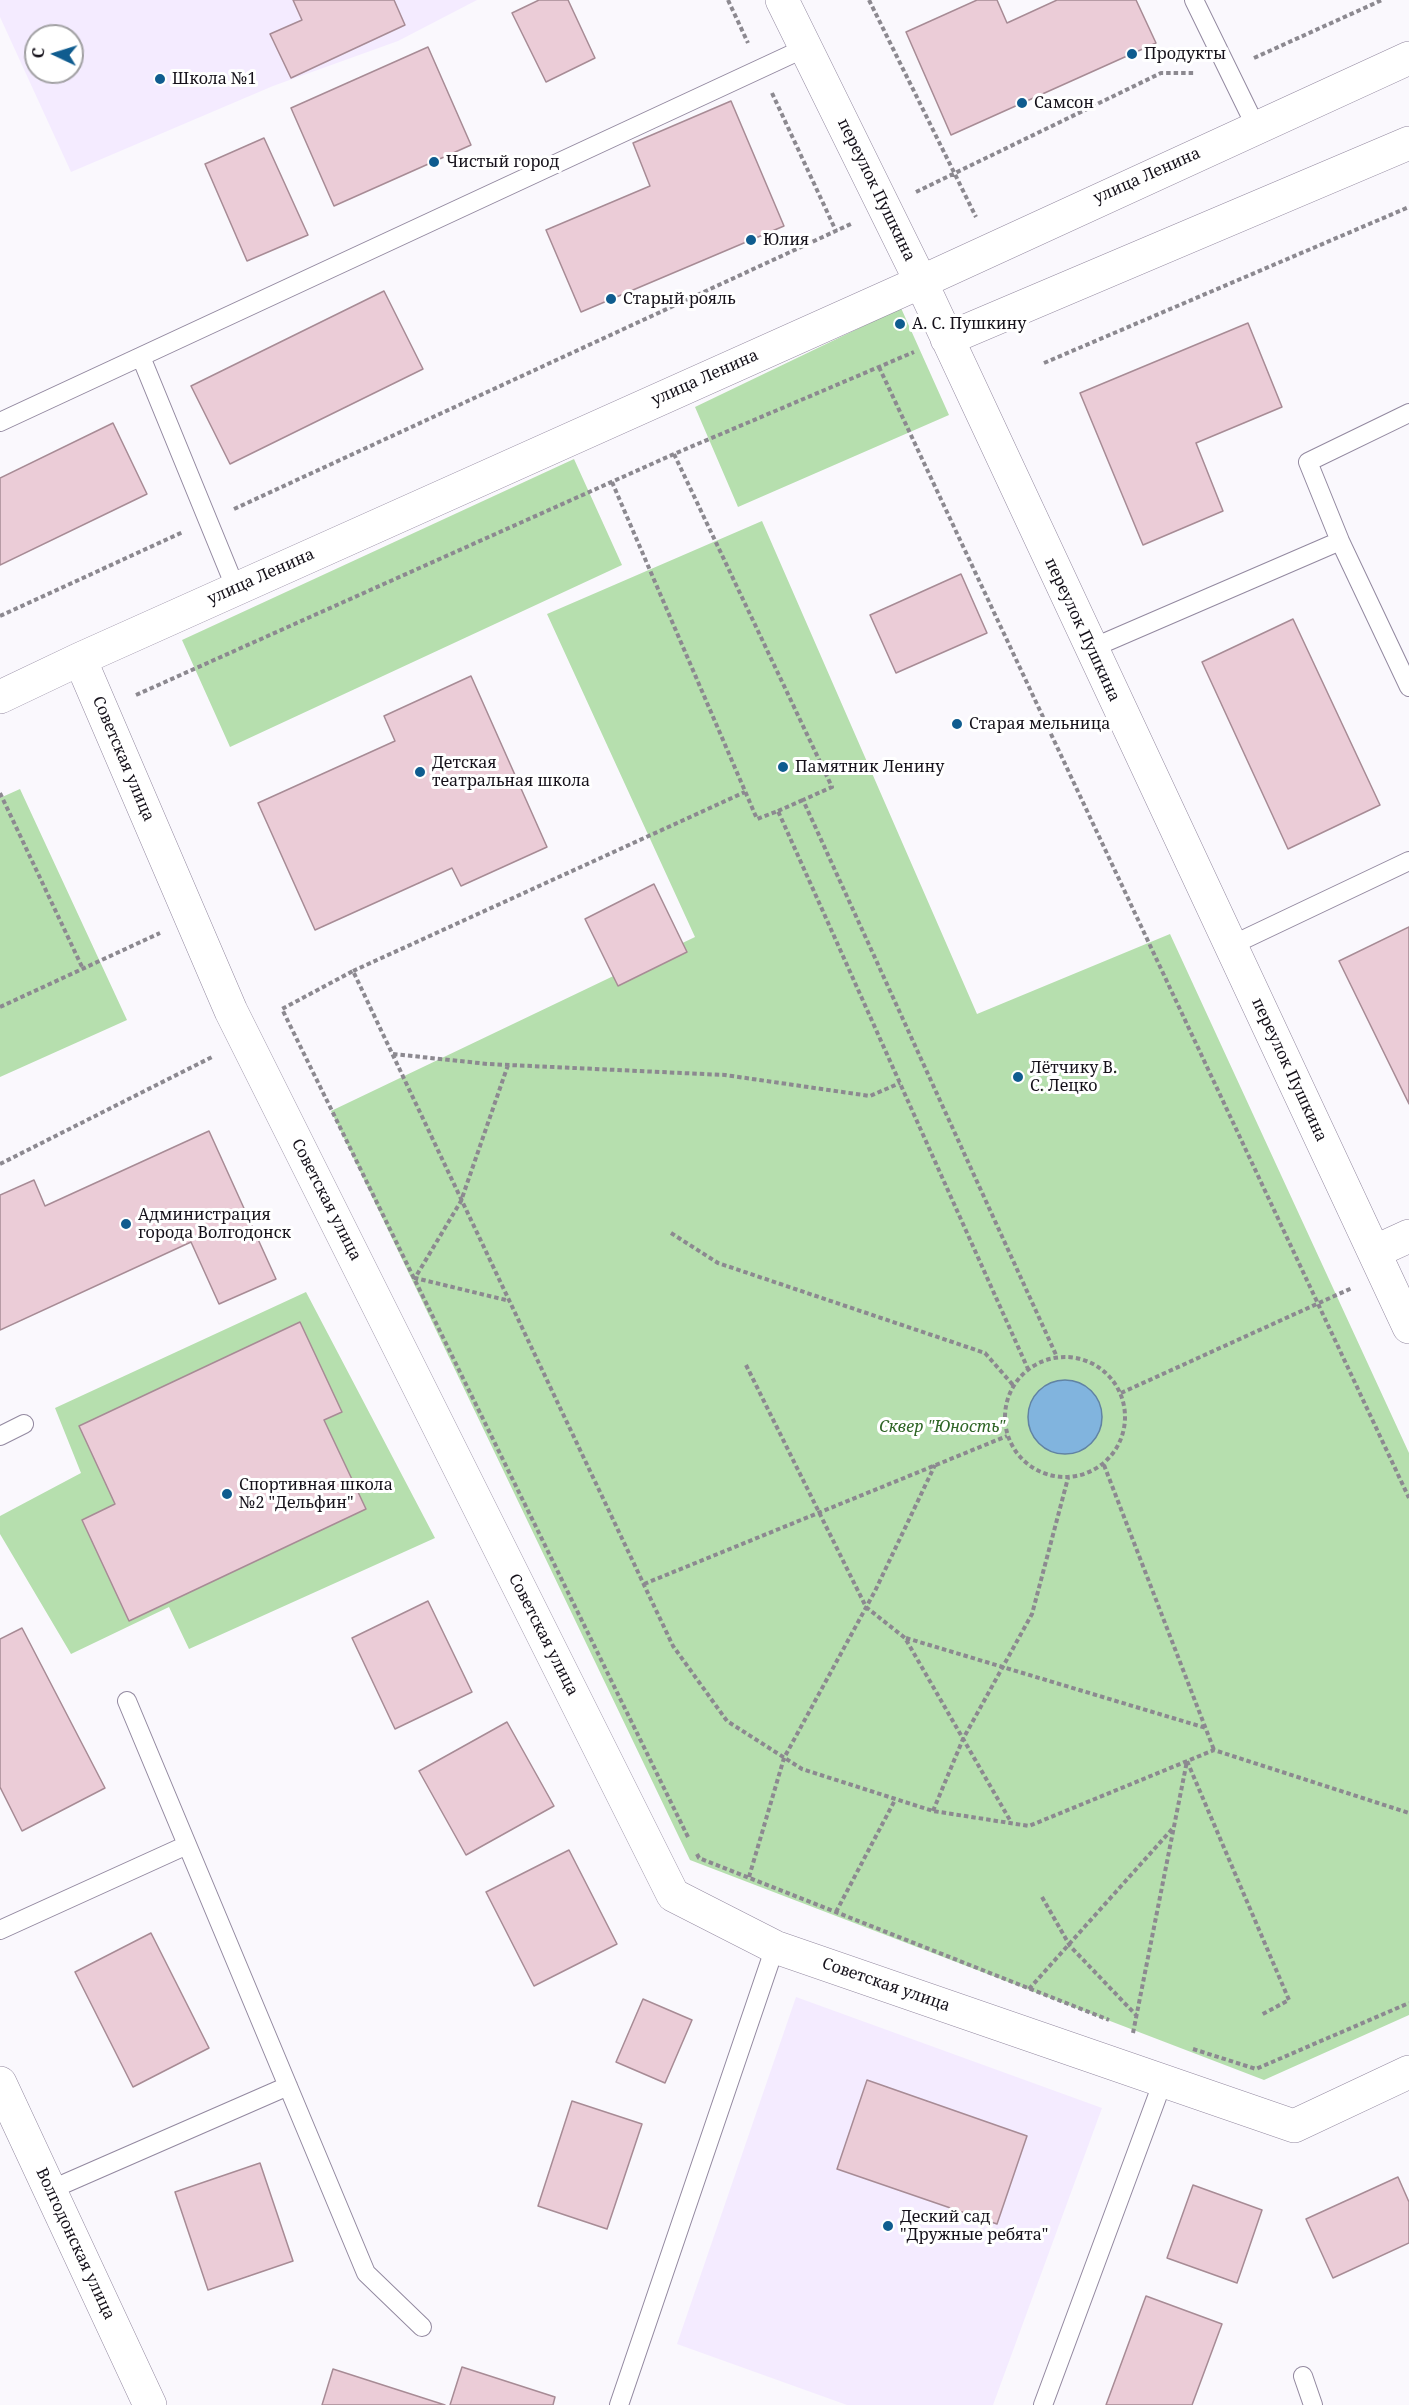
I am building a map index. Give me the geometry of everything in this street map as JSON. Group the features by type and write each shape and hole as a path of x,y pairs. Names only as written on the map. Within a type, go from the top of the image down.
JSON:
{"street":[{"name":"переулок Пушкина","path":"782,0 921,282 1090,649 1409,1327"},
{"name":"улица Ленина","path":"0,697 921,282 991,247 1409,58"},
{"path":"946,339 1409,142"},
{"name":"Советская улица","path":"80,659 231,1011 673,1895 775,1947 1294,2127 1409,2072"},
{"path":"1374,1252 1409,1236"},
{"name":"Волгодонская улица","path":"0,2084 150,2405"}],"lane":[{"path":"1194,0 1256,127"},
{"path":"0,422 805,48"},
{"path":"141,357 236,589"},
{"path":"1409,413 1308,462 1340,541 1409,687"},
{"path":"1090,649 1340,541"},
{"path":"1230,946 1409,861"},
{"path":"0,1436 24,1424"},
{"path":"127,1701 366,2274 422,2327"},
{"path":"0,1930 187,1845"},
{"path":"619,2405 775,1947"},
{"path":"1043,2405 1163,2081"},
{"path":"50,2190 288,2086"},
{"path":"1303,2376 1313,2405"}],"path":[{"path":"728,0 836,231"},
{"path":"868,0 991,247"},
{"path":"0,616 836,231 1161,73 1220,74 1382,0"},
{"path":"1044,363 1409,207"},
{"path":"103,710 674,454 946,339"},
{"path":"879,367 1409,1497"},
{"path":"612,482 757,819 832,787 674,454"},
{"path":"745,792 352,971 282,1009 699,1858 1113,2022"},
{"path":"0,793 83,969"},
{"path":"803,800 1057,1357"},
{"path":"778,811 1028,1369"},
{"path":"0,1007 191,917"},
{"path":"352,971 672,1646 727,1721 802,1769 933,1811 1029,1826 1214,1750 1409,1813"},
{"path":"392,1054 508,1065 725,1075 870,1096 900,1083"},
{"path":"0,1164 212,1056 217,1067"},
{"path":"415,1278 462,1201 508,1065"},
{"path":"353,1254 392,1233"},
{"path":"671,1233 718,1263 985,1353 1013,1385"},
{"path":"1121,1393 1351,1289 1374,1252"},
{"path":"415,1278 510,1301"},
{"path":"1057,1357 1077,1358 1095,1364 1110,1377 1121,1393 1125,1413 1124,1432 1116,1450 1104,1465 1087,1474 1068,1478 1048,1476 1030,1467 1016,1454 1007,1436 1005,1410 1013,1385 1028,1369 1057,1357"},
{"path":"746,1365 866,1607 905,1638 1012,1823"},
{"path":"644,1584 1007,1436"},
{"path":"1104,1465 1214,1750"},
{"path":"749,1877 784,1758 866,1607 935,1466"},
{"path":"933,1811 963,1739 1001,1666 1032,1614 1068,1478"},
{"path":"905,1638 1206,1728"},
{"path":"1126,2068 1187,1761"},
{"path":"1187,1761 1290,2000 1261,2015"},
{"path":"836,1912 895,1800"},
{"path":"1029,1989 1174,1828"},
{"path":"1042,1897 1070,1946 1136,2016"},
{"path":"1190,2048 1256,2070 1409,2003"},
{"path":"1124,2026 1145,2034"}],"shaded area":[{"name":"Школа №1","path":"0,0 477,0 398,41 273,86 71,172 31,84 84,84 84,24 24,24 24,69 0,17"},
{"name":"Деский сад \"Дружные ребята\"","path":"796,1997 1102,2108 993,2405 847,2405 677,2344"}],"green space":[{"path":"901,308 949,415 738,507 695,407"},
{"path":"574,459 622,565 230,747 182,640"},
{"name":"Сквер \"Юность\"","path":"762,521 977,1014 1170,934 1409,1453 1409,2015 1264,2080 690,1860 331,1111 695,937 547,614"},
{"path":"20,789 127,1020 0,1077 0,798"},
{"name":"Спортивная школа №2 \"Дельфин\"","path":"306,1292 435,1538 189,1649 169,1607 71,1654 0,1534 0,1516 81,1473 55,1408"}],"water":[{"path":"1065,1380 1079,1383 1091,1391 1099,1403 1102,1417 1099,1431 1091,1443 1079,1451 1065,1454 1051,1451 1039,1443 1031,1431 1028,1417 1031,1403 1039,1391 1051,1383"}],"building":[{"path":"293,0 394,0 405,25 291,78 270,34 302,20"},
{"path":"539,0 568,0 595,58 546,82 512,13"},
{"path":"977,0 997,0 1007,23 1057,0 1136,0 1156,43 951,135 906,32"},
{"path":"428,47 471,145 334,206 291,108"},
{"path":"731,101 784,226 581,312 546,230 650,186 633,143"},
{"path":"264,138 308,235 247,261 205,164"},
{"path":"384,291 423,369 230,464 191,386"},
{"path":"1248,323 1282,407 1196,443 1223,511 1143,545 1080,393"},
{"path":"113,423 147,494 0,565 0,478"},
{"path":"961,574 987,633 896,673 870,615"},
{"path":"1293,619 1380,805 1288,849 1202,662"},
{"name":"Детская театральная школа","path":"471,676 547,847 461,886 452,868 315,930 258,803 395,741 384,716"},
{"path":"654,884 687,952 618,986 585,919"},
{"path":"1409,927 1409,1104 1339,961"},
{"name":"Администрация города Волгодонск","path":"209,1131 276,1279 219,1304 191,1242 0,1330 0,1195 34,1180 45,1206"},
{"path":"300,1322 342,1412 324,1420 366,1509 129,1621 82,1520 115,1504 79,1426"},
{"path":"428,1601 472,1692 395,1729 352,1638"},
{"path":"22,1628 105,1788 22,1831 0,1787 0,1639"},
{"path":"507,1722 554,1806 466,1855 419,1771"},
{"path":"569,1850 617,1944 534,1986 486,1892"},
{"path":"151,1933 209,2048 133,2087 75,1972"},
{"path":"643,1999 692,2020 665,2083 616,2062"},
{"path":"867,2080 1027,2136 997,2224 837,2169"},
{"path":"572,2101 642,2124 607,2229 538,2206"},
{"path":"260,2163 293,2261 208,2290 175,2192"},
{"path":"1398,2177 1409,2202 1409,2243 1333,2278 1306,2219"},
{"path":"1193,2185 1262,2210 1237,2283 1167,2258"},
{"path":"1146,2296 1222,2324 1192,2405 1106,2405"},
{"path":"462,2367 555,2397 553,2405 450,2405"},
{"path":"333,2369 445,2405 322,2405"}],"place":[{"name":"Продукты","path":"1132,54"},
{"name":"Школа №1","path":"160,79"},
{"name":"Самсон","path":"1022,103"},
{"name":"Чистый город","path":"434,162"},
{"name":"Юлия","path":"751,240"},
{"name":"Старый рояль","path":"611,299"},
{"name":"А. С. Пушкину","path":"900,324"},
{"name":"Старая мельница","path":"957,724"},
{"name":"Памятник Ленину","path":"783,767"},
{"name":"Детская театральная школа","path":"420,772"},
{"name":"Лётчику В. С. Лецко","path":"1018,1077"},
{"name":"Администрация города Волгодонск","path":"126,1224"},
{"name":"Спортивная школа №2 \"Дельфин\"","path":"227,1494"},
{"name":"Деский сад \"Дружные ребята\"","path":"888,2226"}]}
